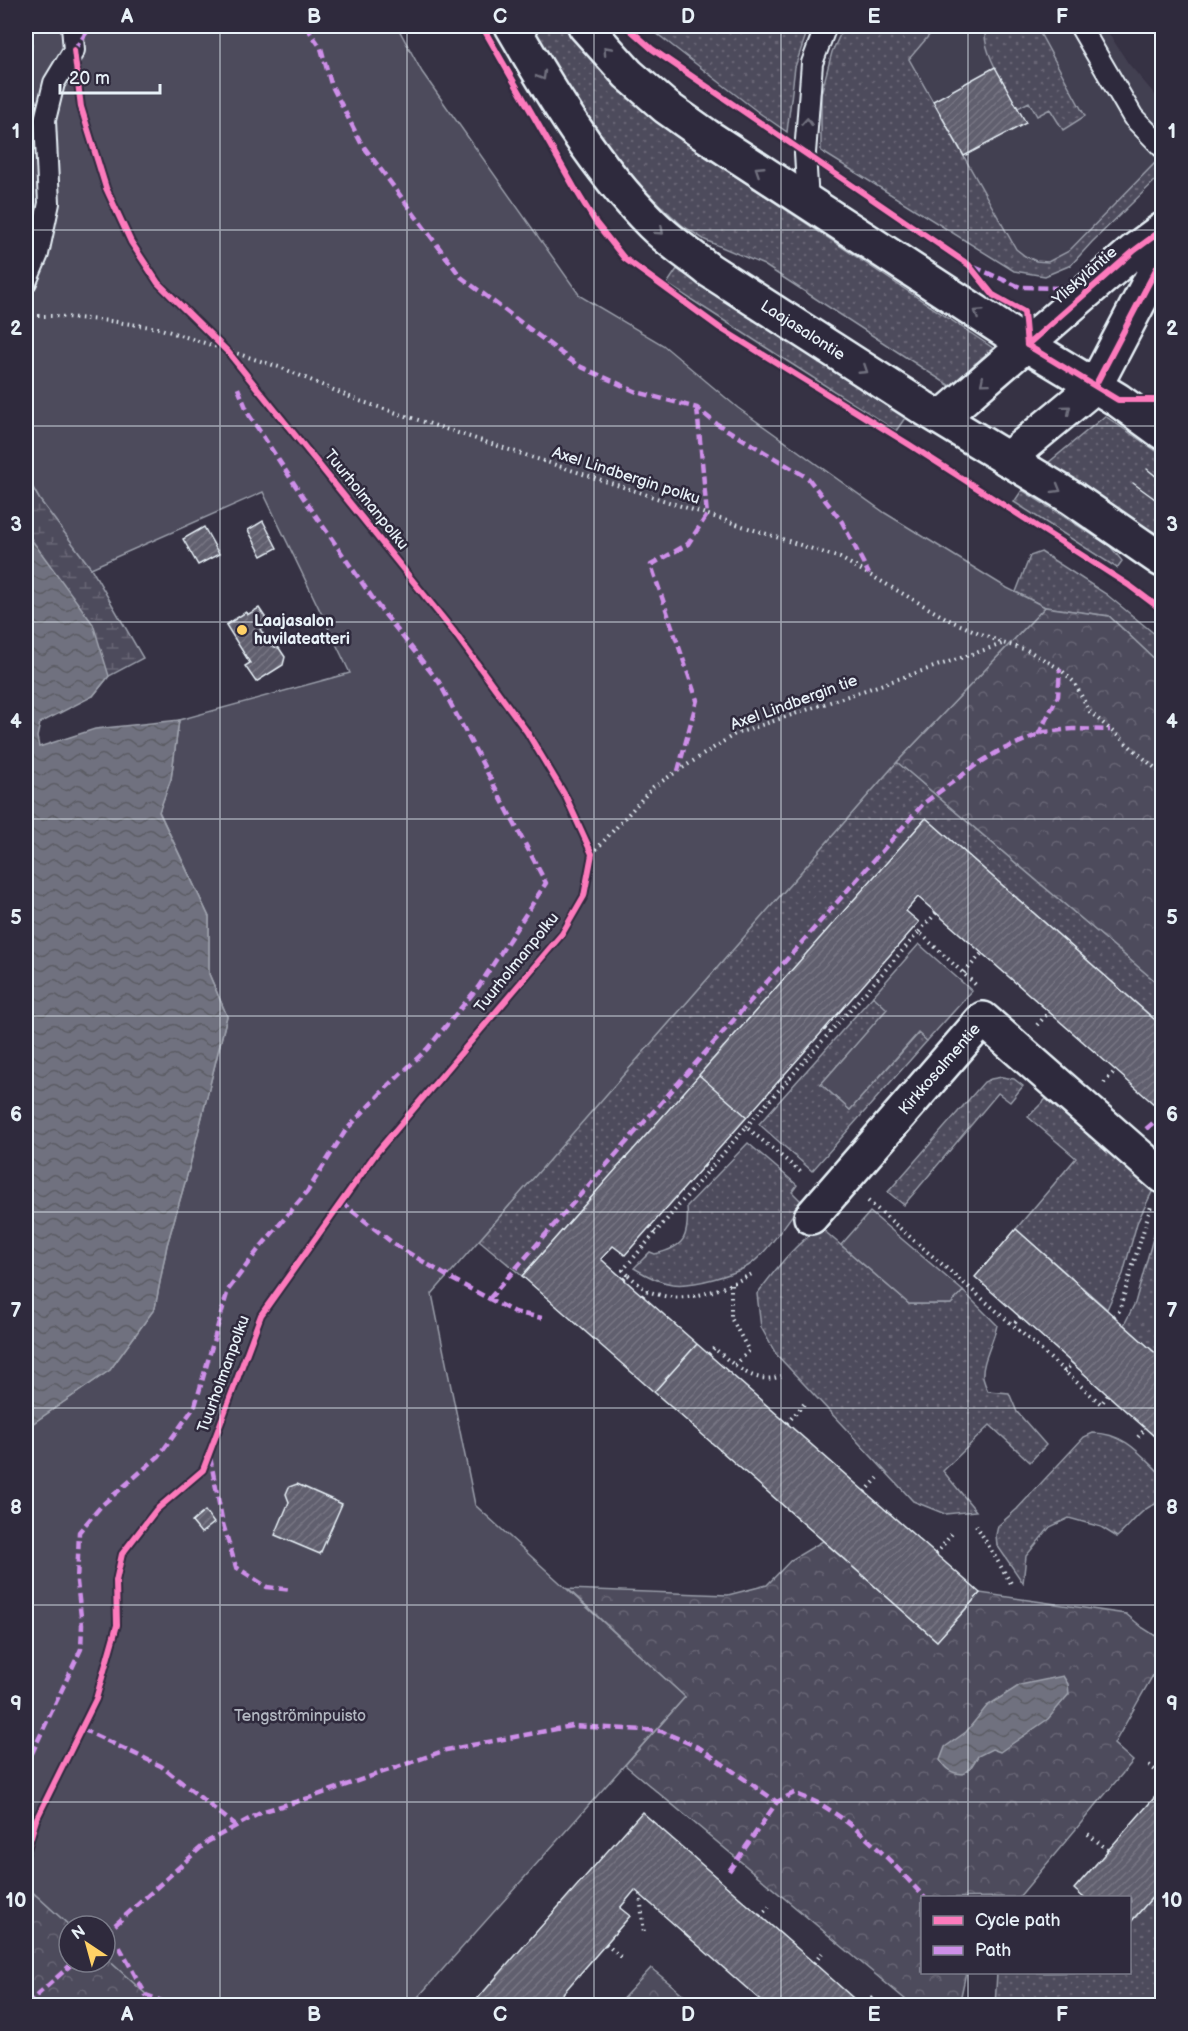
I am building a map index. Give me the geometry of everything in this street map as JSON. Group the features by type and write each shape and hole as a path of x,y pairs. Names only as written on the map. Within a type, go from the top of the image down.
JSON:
{"main road":[{"name":"Laajasalontie","path":"512,26 549,89 602,165 653,225 709,270 940,418 1072,498 1162,560"},
{"path":"585,26 628,74 707,136 1027,345 1095,386 1162,432"},
{"name":"Yliskyläntie","path":"940,418 1135,250 1162,230"},
{"path":"1007,459 1095,386 1162,258"},
{"name":"Kirkkosalmentie","path":"827,1197 983,1019 1158,1189"}],"lane":[{"path":"26,282 38,254 49,203 45,120 54,82 74,50 72,26"},
{"path":"808,202 805,153 812,63 826,26"},
{"path":"1080,26 1133,117 1162,147"}],"path":[{"path":"213,337 235,360"},
{"path":"588,844 592,854 590,864"},
{"path":"752,1274 731,1284 686,1297 669,1297 647,1291 623,1269 936,913"},
{"path":"919,932 977,984 983,1019"},
{"path":"893,951 897,956"},
{"path":"964,973 982,953"},
{"path":"1034,1029 1049,1012"},
{"path":"825,1029 830,1033"},
{"path":"1100,1088 1116,1071"},
{"path":"765,1096 770,1100"},
{"path":"746,1127 827,1197 1013,1325 1101,1404 1108,1395"},
{"path":"704,1166 709,1170"},
{"path":"1114,1316 1119,1311 1147,1216 1158,1189"},
{"path":"650,1227 656,1232"},
{"path":"624,1279 628,1275"},
{"path":"731,1284 731,1318 749,1351 735,1365"},
{"path":"643,1296 647,1291"},
{"path":"1013,1325 1020,1317"},
{"path":"709,1354 714,1348 735,1365 760,1379 771,1380 781,1376"},
{"path":"1064,1372 1073,1363"},
{"path":"787,1422 805,1403"},
{"path":"1138,1437 1146,1428"},
{"path":"866,1492 878,1478"},
{"path":"976,1524 1012,1585"},
{"path":"936,1554 954,1531"},
{"path":"1149,1765 1162,1776"},
{"path":"1088,1834 1108,1850"},
{"path":"640,1894 644,1934"},
{"path":"760,1916 769,1907"},
{"path":"606,1944 622,1958"},
{"path":"814,1963 822,1953"},
{"path":"862,2006 872,1997"}],"shaded area":[{"path":"917,26 1104,26 1128,63 1162,103 1162,174 1071,265 1021,264 822,126"}],"green space":[{"name":"Tengströminpuisto","path":"33,26 397,26 422,72 580,296 663,345 738,408 885,513 1007,588 1045,607 897,762 432,1294 475,1505 685,1697 411,2005 158,2005 117,1968 117,1914 57,1914 26,1886 26,1428 110,1370 155,1308 167,1245 190,1165 227,1016 209,974 209,917 159,811 171,779 179,720 350,673 263,492 91,568 40,500 26,476 26,131"},
{"path":"531,26 563,26 614,82 671,133 993,348 950,386 764,265 705,240 683,226 632,178 603,143 558,74"},
{"path":"647,26 809,26 795,67 787,132 758,112"},
{"path":"844,26 937,26 909,59 1016,249 1025,256 1036,261 1048,262 1069,251 1155,163 1162,174 1071,265 1045,276 1014,271 821,151 821,94 832,52"},
{"path":"987,26 1036,26 1085,116 1063,130 1050,109 1037,116 1029,102 1018,108 990,56 985,34"},
{"path":"677,269 905,418 896,431 667,284"},
{"path":"1105,416 1162,455 1162,538 1048,463"},
{"path":"26,476 40,500 91,568 143,658 109,676 93,696 26,713"},
{"path":"1022,490 1110,546 1122,561 1117,568 1014,502"},
{"path":"1041,552 1106,594 1162,640 1162,666 1109,616 1045,607 1016,592 1030,556"},
{"path":"1045,607 1109,616 1162,666 1162,987 897,762"},
{"path":"897,762 1162,987 1162,1026 926,818 522,1276 479,1240"},
{"path":"919,944 972,991 927,1041 918,1033 850,1110 821,1084 887,1009 873,996"},
{"path":"873,996 888,1009 821,1084 850,1110 919,1033 927,1041 812,1171 759,1124"},
{"path":"1002,1077 1014,1079 1023,1086 1010,1102 998,1093 904,1205 888,1192 984,1082"},
{"path":"1046,1099 1153,1190 1137,1223 1123,1274 1107,1309 1016,1229 1076,1158 1028,1117"},
{"path":"748,1143 797,1185 792,1192 802,1202 762,1254 740,1270 691,1284 663,1282 634,1268 650,1252 655,1254 679,1244 686,1233 687,1206"},
{"path":"1162,1206 1162,1359 1124,1325 1135,1303"},
{"path":"870,1212 963,1291 951,1304 909,1304 841,1245"},
{"path":"821,1228 909,1304 951,1304 963,1291 997,1325 983,1372 988,1391 1009,1393 1017,1412 1046,1445 1030,1462 990,1425 943,1471 976,1511 945,1514 913,1501 776,1354 761,1327 757,1294 794,1249"},
{"path":"1093,1433 1114,1437 1132,1446 1162,1475 1162,1503 1149,1507 1117,1537 1101,1527 1069,1518 1050,1527 1026,1556 1023,1583 997,1545 998,1526 1017,1509 1084,1437"},
{"path":"823,1541 937,1641 980,1593 1126,1614 1162,1640 1162,1659 1114,1744 1133,1761 1020,1896 921,1896 921,1974 966,1974 959,2005 912,2005 625,1765 685,1697 568,1589 728,1595 767,1585 791,1560"},
{"path":"26,1886 57,1914 57,1974 117,1974 117,1968 158,2005 26,2005"},
{"path":"1162,1886 1162,1998 1160,2005 995,2006 997,1974 1131,1974 1131,1922"},
{"path":"651,1968 696,2005 617,2005"}],"water":[{"path":"26,532 93,624 109,676 93,696 40,723 37,737 39,747 95,729 179,720 171,779 159,812 209,917 209,974 227,1016 190,1165 167,1245 155,1308 110,1370 26,1428"},
{"path":"1063,1676 1068,1684 1069,1694 1048,1719 1000,1752 992,1749 978,1756 963,1774 947,1769 942,1763 940,1760 945,1747 966,1732 987,1706 1020,1685"}],"building":[{"path":"995,67 1026,123 964,156 933,101"},
{"path":"263,521 277,548 262,556 248,530"},
{"path":"204,527 219,554 198,565 183,539"},
{"path":"259,608 269,623 260,629 271,646 279,648 285,657 283,665 256,682 245,666 250,663 226,625 246,612 247,615"},
{"path":"926,818 1162,1026 1162,1096 1155,1105 918,897 906,911 919,922 747,1117 699,1075"},
{"path":"699,1075 747,1117 625,1255 613,1246 601,1259 697,1344 654,1392 522,1276"},
{"path":"1016,1229 1162,1359 1162,1443 975,1277"},
{"path":"697,1344 980,1593 937,1641 654,1392"},
{"path":"297,1484 342,1504 320,1554 275,1535 289,1502 286,1494 289,1487"},
{"path":"205,1511 214,1523 201,1533 192,1522"},
{"path":"1162,1789 1162,1886 1131,1922 1131,1896 1082,1896 1074,1889"},
{"path":"642,1812 862,2006 767,2006 635,1890 620,1908 630,1916 552,2006 471,2006"}],"tram line":[{"path":"1147,469 1162,481"},
{"path":"1133,483 1162,504"}],"marked path":[{"path":"74,50 91,26"},
{"path":"306,26 321,48 331,84 361,143 461,277 577,365 637,392 697,408 714,422 808,478 842,522 869,574"},
{"path":"974,267 1020,287 1058,288 1095,282"},
{"path":"26,1766 81,1649 82,1625 77,1582 79,1532 102,1505 159,1456 195,1406 228,1290 307,1192 346,1130 427,1049 479,986 546,883 439,682 378,606 305,500 249,415 237,386"},
{"path":"678,771 697,700 651,565 688,544 707,515 697,408"},
{"path":"1038,735 1058,696 1060,669"},
{"path":"489,1299 924,803 999,751 1044,732 1073,729 1110,730"},
{"path":"1146,1129 1162,1115"},
{"path":"341,1202 394,1244 452,1279 514,1312 542,1318"},
{"path":"210,1457 223,1524 236,1567 267,1587 292,1590"},
{"path":"82,1729 161,1766 236,1826 264,1811 309,1798 446,1750 572,1726 661,1731 700,1748 777,1802"},
{"path":"729,1871 777,1802 794,1793 835,1813 863,1835 923,1896"},
{"path":"117,1923 207,1842 236,1826"},
{"path":"117,1948 120,1948 146,1995 175,2006"},
{"path":"26,2005 61,1974"}],"cycle path":[{"path":"482,26 596,223 624,258 720,328 910,445 1130,586 1162,610"},
{"path":"626,26 652,49 969,265 993,295 1024,312 1027,345"},
{"name":"Tuurholmanpolku","path":"26,1853 36,1820 96,1699 117,1625 116,1581 122,1554 156,1510 203,1470 261,1315 377,1152 562,934 584,896 592,854 566,797 527,732 454,632 228,352 158,283 131,242 106,188 81,107 74,50"},
{"path":"1027,345 1135,250 1162,230"},
{"path":"1095,386 1162,258"},
{"path":"1027,345 1118,400 1162,400"}],"place":[{"name":"Laajasalon huvilateatteri","path":"242,630"}]}
